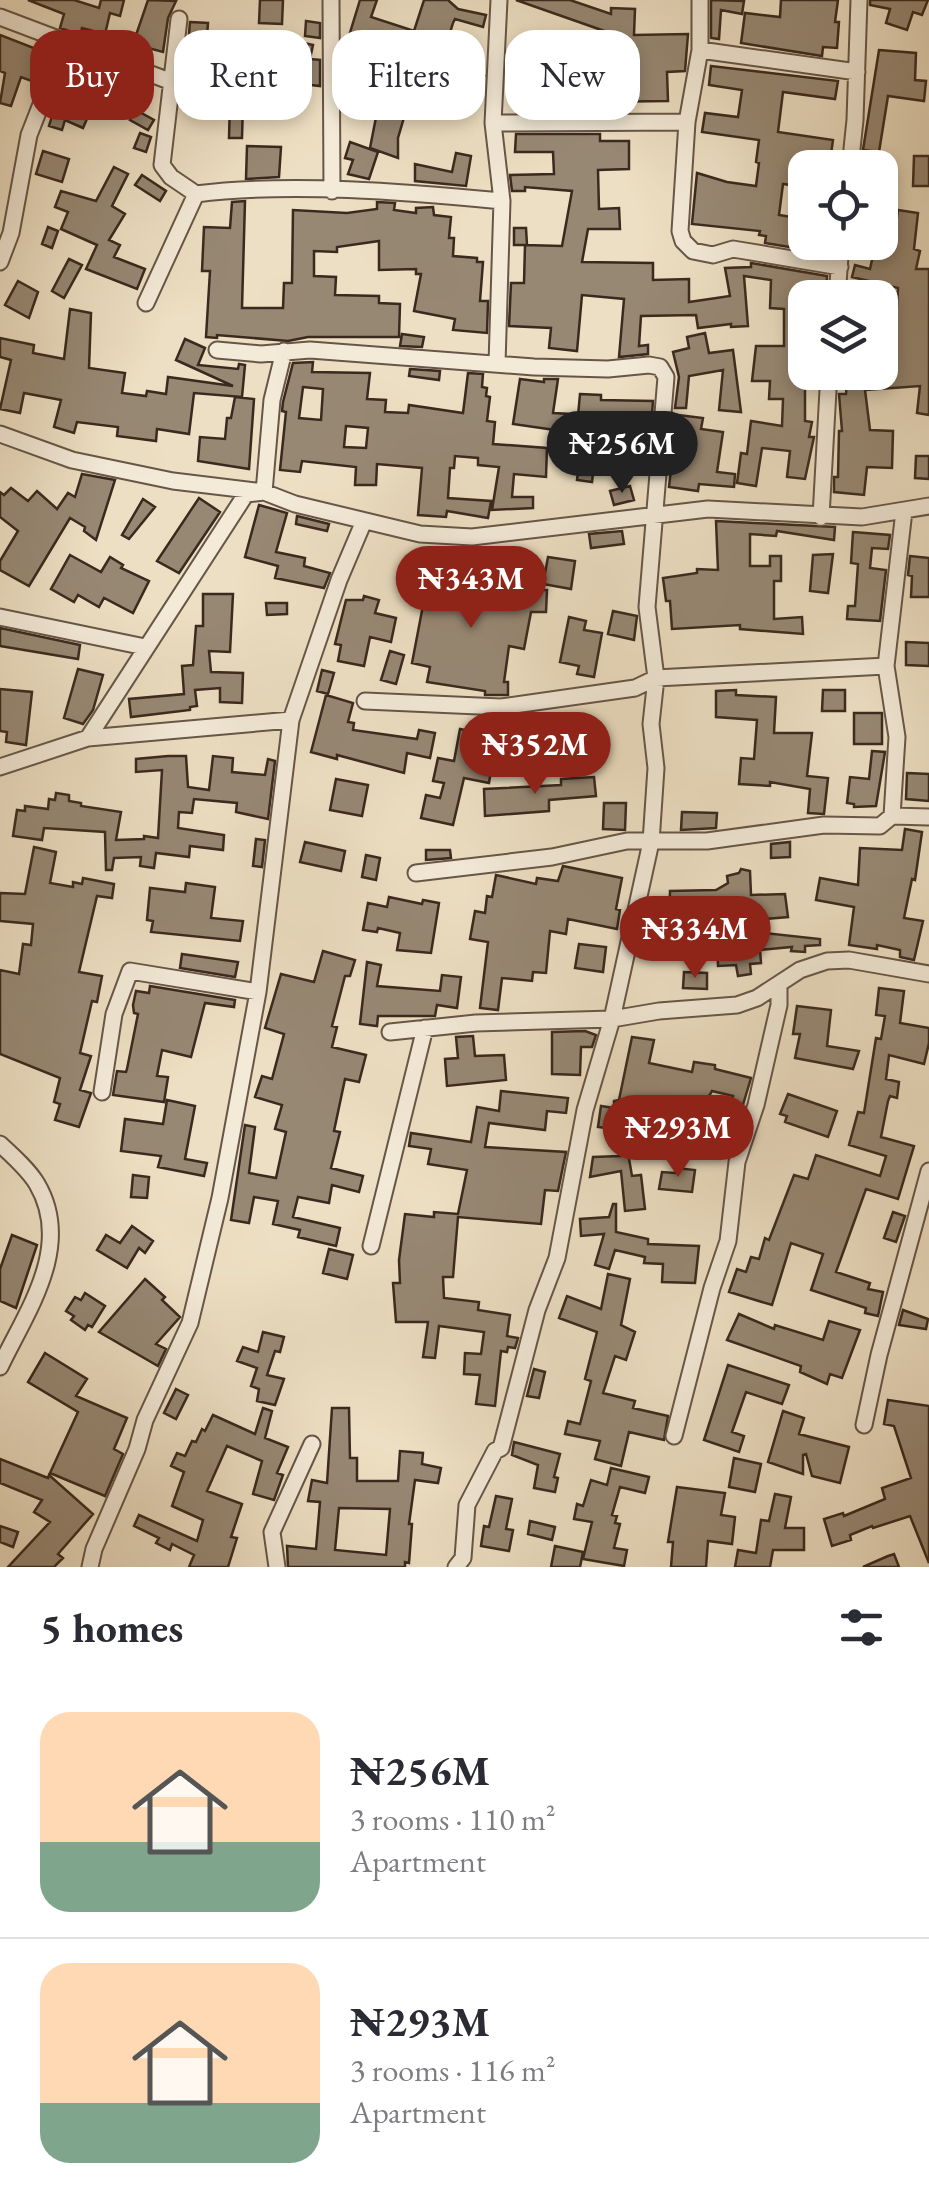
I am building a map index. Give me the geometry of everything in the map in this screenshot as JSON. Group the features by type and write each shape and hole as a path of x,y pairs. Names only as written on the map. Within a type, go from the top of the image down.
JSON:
{"street":[{"path":"331,0 332,191"},
{"path":"497,364 502,201 493,123 499,0"},
{"path":"700,0 700,50 687,122 680,231 684,242 692,251 713,255 734,249 840,267"},
{"path":"851,150 858,0"},
{"path":"0,17 34,30"},
{"path":"179,18 162,166 196,194 234,189 332,191 502,201"},
{"path":"700,50 857,72"},
{"path":"154,75 172,82"},
{"path":"0,262 35,120"},
{"path":"493,123 687,122"},
{"path":"146,303 196,194"},
{"path":"839,280 841,260"},
{"path":"217,350 608,369 649,365 660,368 666,377 647,607 656,678 651,842 612,1019 586,1110 557,1258 537,1310 501,1448 494,1451 466,1505 462,1558 456,1567"},
{"path":"264,492 272,400 284,351"},
{"path":"821,517 828,390"},
{"path":"0,434 89,463 173,481 264,492 295,504 420,534 472,538 708,508 862,517 929,506"},
{"path":"145,647 246,494 264,492"},
{"path":"892,816 897,737 886,666 904,511"},
{"path":"90,1567 145,1420 190,1323 220,1198 258,992 291,720 334,594 364,521"},
{"path":"0,618 148,646 88,738"},
{"path":"365,701 500,707 634,688 656,678 886,666"},
{"path":"0,768 88,738 291,720"},
{"path":"416,873 552,857 627,842 706,841 824,825 880,826 892,816 929,817"},
{"path":"390,1032 476,1023 612,1019 737,1005 757,998 800,970 827,961 849,960 929,974"},
{"path":"102,1092 114,1014 130,971 258,992"},
{"path":"674,1436 712,1288 728,1242 738,1162 780,1005 779,989 774,987"},
{"path":"371,1246 425,1028"},
{"path":"0,1144 37,1184 49,1216 51,1248 44,1277 4,1346 0,1368"},
{"path":"864,1425 929,1171"},
{"path":"277,1567 272,1532 312,1444"}],"building":[{"path":"28,0 74,0 99,8 101,0 124,0 120,16 110,13 106,30 60,28 64,14"},
{"path":"148,0 176,1 168,18 163,52 154,50 154,30 138,30"},
{"path":"260,0 283,0 282,24 259,23"},
{"path":"360,0 377,0 371,17 411,30 351,30"},
{"path":"424,0 448,0 458,9 486,15 483,27 455,19 451,30 414,30"},
{"path":"516,0 570,0 611,14 611,8 635,9 634,30 601,30"},
{"path":"711,0 744,1 742,14 721,10 719,39 711,38"},
{"path":"781,0 838,0 837,48 823,47 822,56 741,43 745,13 780,17"},
{"path":"870,0 928,0 922,15 913,12 907,30 886,23 890,9 870,5"},
{"path":"306,21 320,23 320,38 312,37 312,30 305,30"},
{"path":"190,22 208,23 207,30 189,30"},
{"path":"688,34 685,71 667,72 668,101 640,101 640,35"},
{"path":"0,35 30,47 30,80 21,77 11,106 0,103 5,73 0,71"},
{"path":"879,50 916,53 915,80 926,81 924,101 888,96 879,150 863,150"},
{"path":"312,59 320,60 320,86 312,85"},
{"path":"711,66 838,81 835,99 783,92 778,132 833,140 832,150 788,150 788,185 783,184 779,215 788,216 788,247 765,243 766,236 759,235 760,231 692,224 697,173 756,186 759,163 759,140 702,132 705,113 738,117 742,90 709,85"},
{"path":"51,120 65,120 62,130 49,126"},
{"path":"65,120 86,120 83,128"},
{"path":"130,120 154,120 148,130"},
{"path":"229,120 243,120 242,138 229,138"},
{"path":"375,120 403,120 398,158 370,148"},
{"path":"140,133 151,137 146,152 134,148"},
{"path":"516,134 600,134 600,141 629,141 629,169 598,170 599,209 619,208 620,229 588,229 582,262 653,263 653,280 689,279 689,302 730,296 725,268 751,267 751,263 827,276 827,280 788,280 788,390 805,390 805,421 812,422 809,437 814,437 805,479 787,477 790,451 762,448 756,486 737,483 741,453 747,454 751,421 782,426 783,399 769,399 770,381 752,381 756,346 784,346 784,309 770,308 771,280 744,276 748,326 698,328 696,315 641,316 639,346 648,345 648,354 619,357 624,299 582,295 577,351 549,348 551,328 509,326 511,283 524,283 525,245 562,246 572,191 525,187 525,191 512,191 510,175 554,174 553,152 515,152"},
{"path":"350,142 378,152 369,179 348,174 353,160 345,158"},
{"path":"247,146 281,147 279,177 246,179"},
{"path":"43,151 69,159 62,182 36,174"},
{"path":"456,153 471,156 466,186 415,181 415,164 452,172"},
{"path":"914,156 929,156 929,186 913,186"},
{"path":"114,167 128,174 112,206 125,214 109,240 120,245 114,257 145,269 137,289 86,269 97,245 61,229 68,212 55,207 61,191 96,201"},
{"path":"142,175 166,191 160,201 135,185"},
{"path":"245,201 242,308 283,308 284,283 292,283 293,210 347,213 377,209 377,202 395,203 394,210 416,213 416,208 433,207 434,215 451,217 449,238 454,238 453,256 483,262 480,301 488,301 487,333 453,330 455,319 414,311 421,274 416,274 416,269 379,270 379,241 337,247 337,252 314,251 314,276 336,277 335,295 379,296 379,303 400,304 399,337 308,337 288,341 206,337 210,271 202,271 204,227 230,228 232,202"},
{"path":"898,210 918,213 914,249 920,251 916,269 929,269 929,415 917,413 920,386 898,388 898,280 852,277 855,265 870,269 872,260 898,260"},
{"path":"48,227 58,231 52,248 42,244"},
{"path":"514,228 526,228 527,245 514,245"},
{"path":"69,259 82,265 64,298 52,291"},
{"path":"18,281 38,292 29,318 5,305"},
{"path":"70,309 91,313 89,368 125,373 122,393 166,394 168,377 233,386 176,360 185,339 205,348 198,365 238,369 239,364 245,365 242,397 194,393 189,434 157,429 156,441 117,436 118,427 77,422 74,433 54,427 61,400 24,393 20,413 0,409 11,360 0,357 0,338 34,345 33,353 64,359"},
{"path":"705,333 709,353 733,350 741,412 719,410 723,370 689,376 686,408 675,408 679,377 673,352 689,348 687,337"},
{"path":"402,334 424,337 422,347 400,346"},
{"path":"313,362 312,372 370,373 367,399 386,400 385,412 408,413 409,405 463,413 468,373 483,374 482,387 487,388 486,396 490,397 487,421 495,422 493,444 547,448 546,477 514,474 512,497 533,497 533,508 492,510 499,467 478,465 478,458 455,456 448,498 491,501 488,518 447,511 446,517 418,515 422,468 377,464 376,485 355,485 356,467 302,461 300,472 280,470 286,412 282,411 283,402 293,363","holes":["303,387 323,389 321,420 299,418","346,426 368,428 366,448 344,447"]},
{"path":"410,369 440,371 439,380 409,376"},
{"path":"520,379 558,379 553,413 571,414 569,432 513,424"},
{"path":"846,390 865,390 870,430 893,431 892,468 867,467 864,495 834,492 842,431 839,394 846,394"},
{"path":"580,394 601,395 601,400 653,401 652,414 641,418 639,450 613,448 615,418 578,416"},
{"path":"235,397 254,399 249,469 198,461 200,437 225,439"},
{"path":"678,415 703,418 701,429 723,432 717,472 735,474 734,487 699,484 698,491 669,487 679,446 674,446"},
{"path":"916,456 929,456 929,479 915,478"},
{"path":"579,463 594,465 592,482 577,480"},
{"path":"82,474 115,480 96,540 70,518 29,586 0,570 0,561 18,531 0,517 0,492 4,495 11,488 28,501 37,491 57,509 68,493 75,497"},
{"path":"630,486 634,500 614,505 610,491"},
{"path":"199,498 220,512 179,573 157,561"},
{"path":"143,499 155,507 129,539 122,535"},
{"path":"259,505 287,513 276,552 305,558 304,566 330,573 324,588 275,578 278,566 245,557"},
{"path":"297,516 329,524 327,531 296,524"},
{"path":"716,521 835,527 834,540 777,531 776,536 750,534 750,566 770,566 770,556 781,556 781,581 774,581 774,619 802,617 803,634 740,629 740,625 672,629 663,578 697,573 697,569 718,570"},
{"path":"622,531 624,544 591,548 589,534"},
{"path":"853,532 890,535 888,549 872,548 870,568 886,570 880,621 847,619 848,606 855,606 858,564 851,563"},
{"path":"450,551 464,553 462,588 498,595 499,589 536,596 536,590 547,590 546,612 531,612 524,649 509,646 504,682 508,682 508,695 485,695 485,691 427,682 430,667 412,663 429,574 446,577"},
{"path":"833,554 828,593 810,591 813,555"},
{"path":"70,555 101,572 110,557 123,565 121,568 149,581 133,613 104,598 99,607 78,595 74,602 51,589"},
{"path":"910,556 929,558 929,597 911,597"},
{"path":"548,557 575,561 571,589 543,584"},
{"path":"203,594 233,594 230,652 209,651 211,672 243,673 242,703 220,702 220,688 195,690 197,706 190,710 131,717 129,699 184,694 182,666 193,665 196,626 203,626"},
{"path":"364,596 379,600 375,613 396,618 391,642 370,637 364,666 338,661 341,645 335,644 346,600 363,600"},
{"path":"266,603 287,603 287,614 267,615"},
{"path":"613,611 637,616 634,640 608,634"},
{"path":"569,617 586,621 584,630 602,633 594,677 577,674 579,666 560,662"},
{"path":"0,628 80,645 78,659 0,646"},
{"path":"906,642 929,643 929,666 906,665"},
{"path":"390,651 404,655 396,684 381,680"},
{"path":"78,669 103,675 93,710 83,724 64,718"},
{"path":"322,670 334,673 328,694 317,691"},
{"path":"0,689 32,692 26,745 6,742 7,732 0,731"},
{"path":"736,690 736,695 776,697 774,733 812,733 807,776 828,778 824,814 808,813 810,789 770,782 770,786 739,784 741,758 754,759 757,720 716,717 716,691"},
{"path":"823,690 845,690 845,711 822,711"},
{"path":"326,695 353,703 348,722 354,723 353,730 417,739 419,730 435,733 430,758 407,753 404,773 311,752"},
{"path":"854,713 882,713 882,744 854,744"},
{"path":"508,717 559,722 555,756 539,754 541,739 496,740 489,783 464,778 453,825 421,818 426,795 440,798 444,783 433,781 438,758 454,761 460,729 475,732 478,718 508,722"},
{"path":"872,751 885,752 876,806 854,807 847,803 850,777 869,779"},
{"path":"186,756 188,787 209,790 213,756 233,758 232,772 265,775 268,759 275,761 268,819 236,812 237,803 194,799 192,813 179,812 178,828 224,835 223,850 190,846 189,857 156,853 154,868 140,866 141,857 114,858 112,870 106,870 105,832 44,828 42,840 13,836 17,810 25,811 25,806 48,809 49,799 55,800 56,793 69,795 69,801 81,806 121,812 116,840 158,838 162,770 136,772 136,759"},
{"path":"907,773 929,774 929,801 906,799"},
{"path":"594,777 596,796 549,800 549,811 485,816 484,789 561,785 561,779"},
{"path":"336,779 368,785 362,816 330,810"},
{"path":"604,803 626,803 625,830 603,829"},
{"path":"682,812 717,813 716,828 681,830"},
{"path":"905,829 922,832 904,918 923,921 914,960 900,957 900,950 849,945 854,907 816,900 820,878 858,885 860,848 902,850"},
{"path":"256,839 265,840 262,867 253,866"},
{"path":"305,842 345,851 341,871 300,862"},
{"path":"790,842 790,857 771,858 771,844"},
{"path":"34,847 56,852 50,883 73,887 73,882 82,884 83,878 114,884 112,898 97,896 79,972 102,976 80,1053 91,1056 80,1090 91,1093 79,1127 55,1120 60,1104 54,1102 60,1078 0,1054 0,970 19,974 23,944 31,945 33,924 0,921 0,893 25,894"},
{"path":"426,850 450,850 451,858 426,860"},
{"path":"366,855 380,858 376,880 362,877"},
{"path":"563,866 622,878 617,929 568,919 566,934 550,931 546,973 533,972 532,981 502,978 498,1010 480,1008 488,942 470,939 475,911 485,913 496,875 536,884 537,878 558,881"},
{"path":"741,869 750,871 751,895 785,894 788,917 684,926 685,947 673,947 674,941 644,935 644,931 669,929 670,891 716,890 728,883 727,876"},
{"path":"186,883 215,887 211,918 243,921 240,941 151,932 153,921 147,920 150,888 185,892"},
{"path":"389,897 422,904 423,900 439,903 431,953 397,950 400,933 378,928 377,932 363,930 368,903 387,907"},
{"path":"717,928 820,939 820,945 805,946 805,952 791,951 792,947 760,950 761,963 750,964 751,974 738,976 736,965 718,966"},
{"path":"579,944 606,947 603,972 575,968"},
{"path":"323,951 355,960 350,976 345,976 332,1026 337,1027 332,1047 366,1055 359,1082 345,1079 334,1131 340,1132 331,1168 363,1176 359,1192 332,1185 329,1203 298,1197 293,1217 340,1228 336,1246 298,1237 300,1230 273,1224 278,1201 254,1197 249,1223 231,1220 245,1125 255,1127 249,1173 276,1178 286,1132 275,1129 282,1105 255,1097 262,1076 272,1079 284,1034 265,1028 281,974 314,982"},
{"path":"182,954 238,962 235,977 180,968"},
{"path":"367,962 381,965 377,986 440,991 442,975 461,977 457,1008 437,1005 435,1016 378,1016 377,1026 360,1024"},
{"path":"684,972 707,973 707,989 683,988"},
{"path":"150,986 235,1000 234,1007 205,1003 191,1057 162,1050 157,1076 168,1077 164,1102 113,1095 117,1071 127,1069 138,1014 134,1013 133,1005 136,991 149,993"},
{"path":"879,988 904,991 900,1023 929,1028 929,1043 924,1064 889,1055 886,1079 899,1082 897,1098 890,1096 888,1101 881,1137 914,1146 898,1199 866,1189 836,1272 870,1283 868,1289 883,1292 878,1316 865,1313 866,1308 811,1290 823,1254 791,1243 772,1305 729,1292 737,1269 746,1272 751,1257 759,1259 794,1175 808,1179 816,1155 880,1176 886,1156 849,1145 858,1112 864,1113 876,1038 881,1039 885,1016 876,1015"},
{"path":"797,1006 831,1010 827,1046 859,1051 853,1069 795,1058 800,1034 793,1034"},
{"path":"585,1031 596,1035 592,1047 581,1047 580,1075 552,1074 552,1032"},
{"path":"473,1036 475,1056 504,1055 506,1080 447,1086 445,1059 458,1058 456,1037"},
{"path":"632,1037 654,1040 649,1063 692,1072 694,1062 715,1065 715,1069 751,1078 736,1128 728,1127 733,1096 712,1091 709,1096 704,1117 727,1121 722,1150 677,1140 680,1130 621,1132 598,1127 601,1106 614,1108 614,1101 619,1100"},
{"path":"501,1091 568,1098 566,1113 547,1111 545,1130 489,1123 485,1147 566,1152 558,1191 545,1190 541,1224 458,1217 453,1277 443,1277 444,1298 479,1302 478,1310 510,1315 507,1336 518,1338 515,1348 501,1351 495,1406 476,1404 480,1375 464,1374 465,1353 481,1354 484,1332 439,1326 435,1358 423,1357 428,1322 396,1322 393,1283 400,1283 405,1214 458,1214 467,1170 428,1164 431,1149 409,1146 411,1133 471,1142 477,1107 499,1111"},
{"path":"788,1094 837,1111 828,1137 785,1122 787,1116 780,1114"},
{"path":"167,1100 195,1106 185,1159 207,1163 204,1176 158,1167 161,1156 121,1151 125,1119 163,1124"},
{"path":"627,1147 632,1176 641,1175 645,1209 625,1211 621,1171 590,1177 593,1157 620,1156 619,1148"},
{"path":"676,1168 695,1170 692,1192 659,1189 662,1172 675,1173"},
{"path":"133,1175 149,1177 147,1198 131,1197"},
{"path":"613,1204 616,1232 648,1239 648,1244 699,1246 695,1283 662,1282 663,1264 644,1263 645,1257 615,1250 609,1269 595,1265 604,1234 581,1236 580,1219 609,1217"},
{"path":"893,1212 905,1216 896,1242 884,1238"},
{"path":"132,1226 153,1241 145,1253 139,1248 127,1268 97,1250 106,1235 120,1243"},
{"path":"12,1235 37,1245 16,1308 0,1301 0,1269"},
{"path":"329,1249 353,1255 347,1279 323,1273"},
{"path":"608,1274 630,1279 621,1325 635,1332 626,1360 615,1356 603,1393 635,1401 633,1408 668,1416 664,1440 629,1432 621,1466 595,1459 600,1441 565,1434 568,1421 580,1424 591,1381 585,1379 597,1332 559,1318 567,1296 601,1309"},
{"path":"145,1279 180,1317 156,1344 166,1349 158,1366 99,1332"},
{"path":"85,1293 105,1306 92,1327 88,1325 85,1330 66,1311 75,1297 81,1300"},
{"path":"903,1310 928,1319 926,1329 899,1325"},
{"path":"739,1314 774,1329 775,1325 823,1340 829,1321 860,1330 842,1378 830,1374 827,1384 800,1372 801,1366 727,1340"},
{"path":"263,1332 284,1337 267,1375 284,1379 275,1405 257,1401 259,1389 251,1386 257,1368 237,1361 243,1347 258,1352"},
{"path":"45,1353 87,1379 76,1396 127,1418 114,1449 123,1454 105,1496 50,1473 78,1412 28,1382"},
{"path":"728,1365 789,1385 782,1404 746,1392 732,1432 744,1436 739,1452 704,1440"},
{"path":"534,1369 545,1372 539,1398 527,1396"},
{"path":"176,1389 188,1395 176,1419 164,1413"},
{"path":"888,1400 929,1406 929,1563 910,1516 872,1526 850,1535 851,1540 832,1546 824,1519 843,1513 844,1516 885,1499 882,1488 911,1478 894,1426 884,1424"},
{"path":"263,1408 272,1411 265,1438 288,1447 277,1473 283,1475 274,1500 253,1494 262,1461 227,1446 207,1491 242,1504 231,1537 237,1538 228,1567 189,1567 194,1555 172,1544 170,1550 156,1543 159,1538 134,1526 139,1515 197,1541 203,1520 172,1506 184,1472 171,1466 177,1453 185,1456 213,1415 255,1434"},
{"path":"332,1408 349,1408 350,1458 357,1458 357,1481 398,1481 400,1451 423,1453 422,1464 441,1468 438,1483 415,1480 409,1563 405,1562 405,1567 288,1567 287,1546 316,1549 320,1502 308,1501 312,1480 327,1483","holes":["339,1508 390,1509 386,1555 335,1550"]},
{"path":"783,1411 804,1418 799,1434 849,1447 840,1483 812,1476 806,1454 803,1474 768,1462"},
{"path":"514,1442 560,1454 555,1492 534,1488 538,1465 512,1455"},
{"path":"734,1458 761,1464 755,1492 729,1487"},
{"path":"0,1459 48,1478 49,1475 93,1514 58,1554 63,1558 54,1567 8,1567 50,1522 34,1512 42,1500 0,1483"},
{"path":"611,1468 649,1477 645,1493 620,1487 612,1515 617,1516 615,1523 620,1524 614,1548 627,1550 624,1566 583,1559 592,1522 574,1519 577,1504 583,1506 591,1480 607,1485"},
{"path":"677,1487 725,1493 721,1515 735,1517 732,1544 708,1541 706,1567 671,1567 673,1542 668,1542"},
{"path":"775,1494 791,1497 785,1528 804,1528 804,1550 773,1550 770,1567 735,1567 738,1550 756,1553 761,1520 769,1521"},
{"path":"496,1496 512,1499 506,1529 513,1530 509,1551 481,1546"},
{"path":"530,1521 555,1527 552,1540 528,1534"},
{"path":"0,1526 18,1532 13,1547 0,1542"},
{"path":"555,1546 583,1552 580,1567 551,1567"},
{"path":"894,1554 899,1567 863,1567 888,1556"}]}
